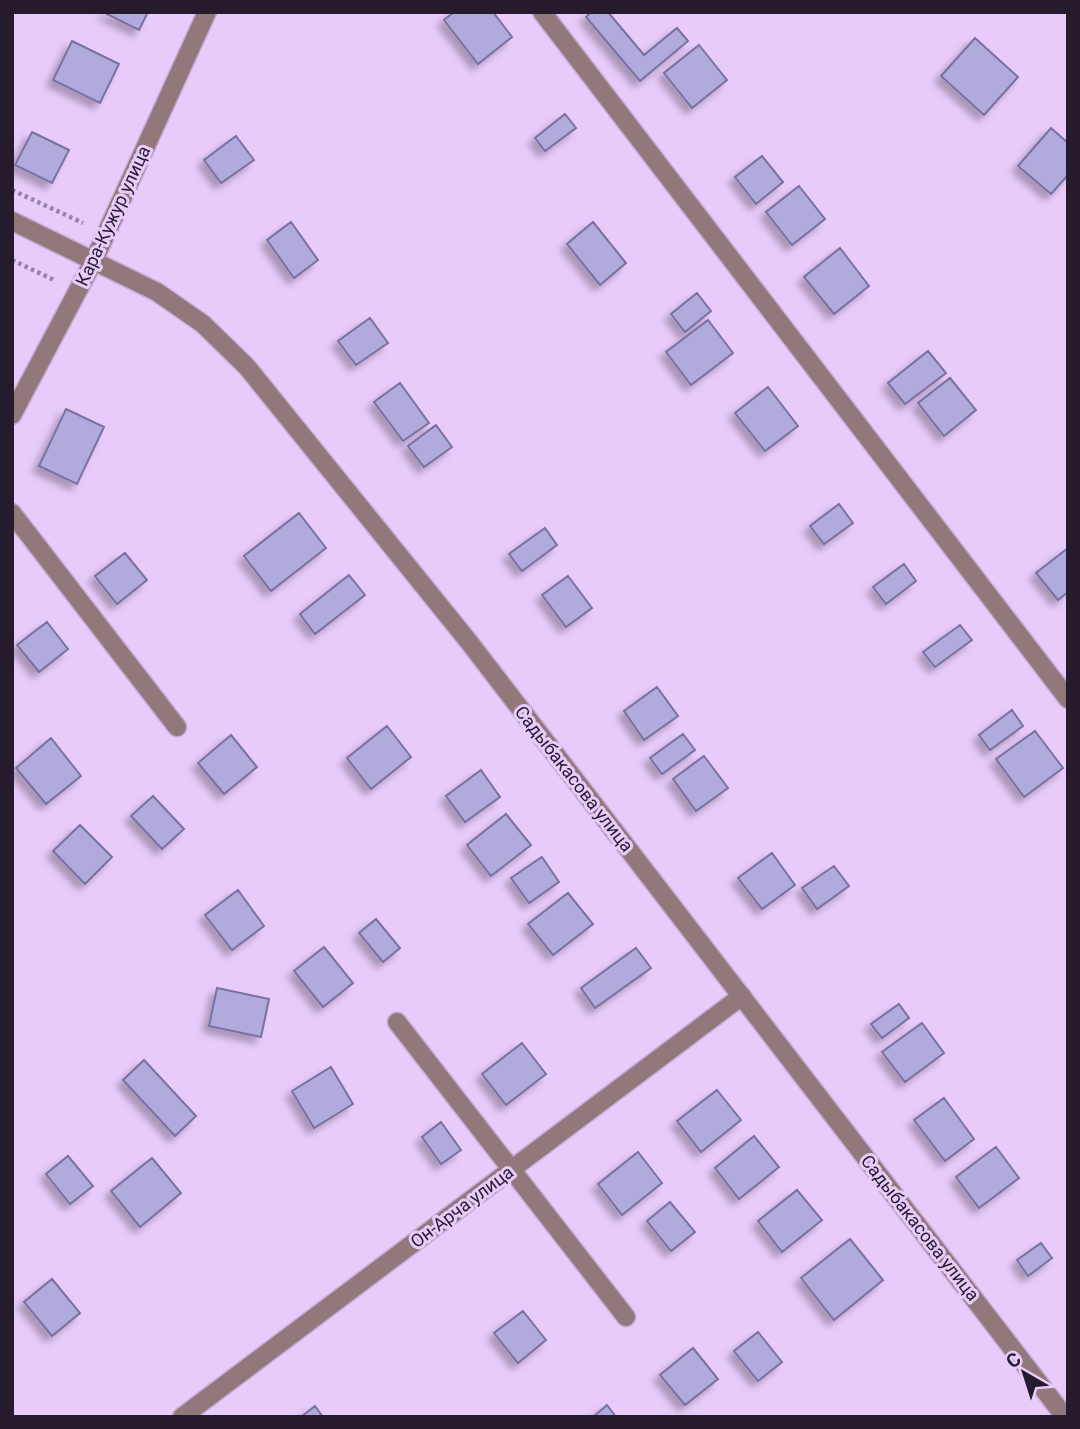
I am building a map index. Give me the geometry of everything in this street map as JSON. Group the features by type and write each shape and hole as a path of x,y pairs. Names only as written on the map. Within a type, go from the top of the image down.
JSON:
{"street":[{"name":"Кара-Кужур улица","path":"12,415 94,260 207,12"},
{"path":"542,12 1068,699"},
{"name":"Садыбакасова улица","path":"12,221 157,292 194,318 247,367 469,642 1065,1417"},
{"path":"12,513 177,727"},
{"name":"Он-Арча улица","path":"182,1417 742,996"},
{"path":"397,1022 626,1317"}],"path":[{"path":"12,190 83,223"},
{"path":"12,260 54,279"}],"building":[{"path":"103,12 148,12 139,30"},
{"path":"454,12 493,12 512,37 478,64 444,20"},
{"path":"591,12 608,12 644,55 677,28 688,41 640,81 586,17"},
{"path":"975,38 1018,77 984,115 941,76"},
{"path":"72,41 119,64 100,103 53,80"},
{"path":"699,45 727,80 692,108 664,73"},
{"path":"565,114 576,128 545,151 535,138"},
{"path":"1051,128 1068,143 1068,175 1051,194 1018,166"},
{"path":"32,132 69,150 52,183 15,165"},
{"path":"236,136 254,160 221,183 204,160"},
{"path":"762,156 783,182 756,204 735,177"},
{"path":"799,186 825,219 792,245 766,212"},
{"path":"291,222 318,260 294,278 267,240"},
{"path":"593,222 626,263 600,285 567,244"},
{"path":"840,248 869,286 834,314 804,277"},
{"path":"697,293 711,311 685,332 671,314"},
{"path":"370,318 388,343 356,365 338,341"},
{"path":"708,320 733,353 691,385 666,352"},
{"path":"928,351 946,373 905,404 888,383"},
{"path":"950,378 976,410 944,436 918,403"},
{"path":"400,383 429,423 403,441 374,402"},
{"path":"768,387 798,426 765,451 735,413"},
{"path":"66,409 104,427 77,484 39,466"},
{"path":"436,425 452,447 424,467 408,446"},
{"path":"839,504 853,523 824,544 810,526"},
{"path":"299,513 326,548 271,591 244,556"},
{"path":"545,528 557,545 522,571 509,554"},
{"path":"1068,548 1068,592 1058,600 1036,573"},
{"path":"125,553 147,580 117,604 95,576"},
{"path":"904,564 916,581 886,604 873,587"},
{"path":"349,575 365,595 315,634 300,614"},
{"path":"568,576 592,608 566,627 542,595"},
{"path":"47,622 68,649 39,672 17,645"},
{"path":"960,625 972,640 935,667 923,652"},
{"path":"657,687 678,716 644,740 624,711"},
{"path":"1012,710 1023,726 990,750 979,735"},
{"path":"387,726 411,757 371,789 347,758"},
{"path":"1035,731 1063,768 1024,797 996,759"},
{"path":"683,734 695,750 662,774 650,758"},
{"path":"231,735 257,767 224,794 198,763"},
{"path":"51,738 81,776 46,804 16,768"},
{"path":"704,756 728,788 696,811 673,779"},
{"path":"481,770 500,797 465,822 446,796"},
{"path":"153,796 184,829 162,849 131,816"},
{"path":"506,814 531,845 491,876 467,845"},
{"path":"80,825 112,857 85,884 53,851"},
{"path":"772,853 795,885 762,909 738,878"},
{"path":"542,857 559,882 529,903 511,878"},
{"path":"834,866 849,886 817,909 802,888"},
{"path":"238,890 264,926 232,950 205,915"},
{"path":"568,893 593,924 553,955 528,924"},
{"path":"376,919 400,948 383,962 359,933"},
{"path":"324,947 353,983 323,1007 294,971"},
{"path":"636,948 651,968 595,1008 581,988"},
{"path":"217,988 269,999 261,1037 209,1026"},
{"path":"899,1004 909,1018 882,1038 871,1024"},
{"path":"922,1023 944,1053 905,1082 882,1052"},
{"path":"522,1043 546,1074 506,1105 482,1074"},
{"path":"144,1060 196,1116 175,1136 123,1080"},
{"path":"331,1067 353,1104 314,1128 292,1091"},
{"path":"717,1090 741,1120 701,1152 677,1121"},
{"path":"944,1098 974,1139 945,1161 914,1120"},
{"path":"441,1122 461,1150 441,1164 422,1137"},
{"path":"754,1136 779,1167 739,1199 715,1168"},
{"path":"996,1147 1019,1178 979,1208 956,1177"},
{"path":"638,1152 662,1183 622,1215 598,1184"},
{"path":"68,1156 93,1186 70,1204 46,1174"},
{"path":"152,1158 181,1193 140,1227 111,1191"},
{"path":"797,1190 822,1220 782,1252 758,1221"},
{"path":"670,1202 695,1232 671,1251 647,1221"},
{"path":"850,1239 883,1280 834,1320 801,1278"},
{"path":"1041,1243 1052,1258 1028,1276 1017,1260"},
{"path":"52,1279 80,1313 52,1336 24,1302"},
{"path":"523,1311 546,1340 518,1363 494,1333"},
{"path":"758,1332 782,1362 758,1381 734,1351"},
{"path":"693,1348 718,1379 685,1405 660,1375"},
{"path":"607,1405 616,1417 593,1417"},
{"path":"315,1406 323,1417 301,1417"}]}
